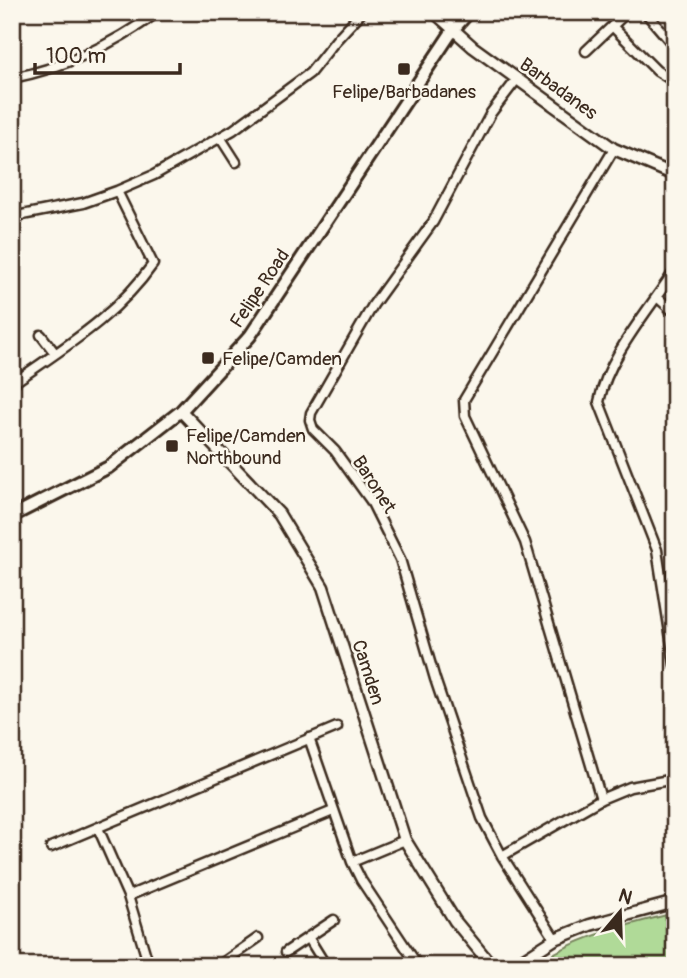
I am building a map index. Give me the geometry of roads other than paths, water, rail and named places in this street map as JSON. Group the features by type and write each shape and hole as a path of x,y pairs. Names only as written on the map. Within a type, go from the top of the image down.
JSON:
{"main road":[{"name":"Felipe Road","path":"12,516 109,467 181,411 250,336 453,30 469,12"}],"street":[{"path":"12,78 85,55 124,36 158,12"},
{"path":"12,217 83,203 117,191 154,175 220,137 252,117 310,73 362,12"},
{"name":"Barbadanes","path":"434,12 517,79 614,149 675,175"},
{"path":"586,51 627,12"},
{"path":"645,12 675,47"},
{"path":"612,26 657,71 675,82"},
{"name":"Baronet","path":"517,79 491,113 433,222 373,305 311,413 310,420 313,429 335,451 371,500 400,559 463,767 482,818 502,856 555,939"},
{"path":"220,137 236,162"},
{"path":"601,799 525,542 465,416 464,400 614,149"},
{"path":"12,384 66,348 105,317 137,286 153,264 117,191"},
{"path":"675,270 632,332 603,384 599,402 657,550 675,665"},
{"path":"657,297 675,313"},
{"path":"41,335 55,354"},
{"name":"Camden","path":"181,411 279,514 323,587 405,840 455,920 491,965"},
{"path":"51,847 337,727"},
{"path":"309,738 352,862 418,966"},
{"path":"502,856 601,799 630,787 675,779"},
{"path":"128,896 333,811"},
{"path":"99,828 128,896 149,966"},
{"path":"352,862 405,840"},
{"path":"513,966 555,939 590,925 675,902"},
{"path":"286,952 334,920"},
{"path":"308,937 326,966"},
{"path":"218,966 258,938"},
{"path":"230,957 236,966"}],"place":[{"name":"Felipe/Barbadanes","path":"404,69"},
{"name":"Felipe/Camden","path":"208,358"},
{"name":"Felipe/Camden Northbound","path":"172,446"}]}
